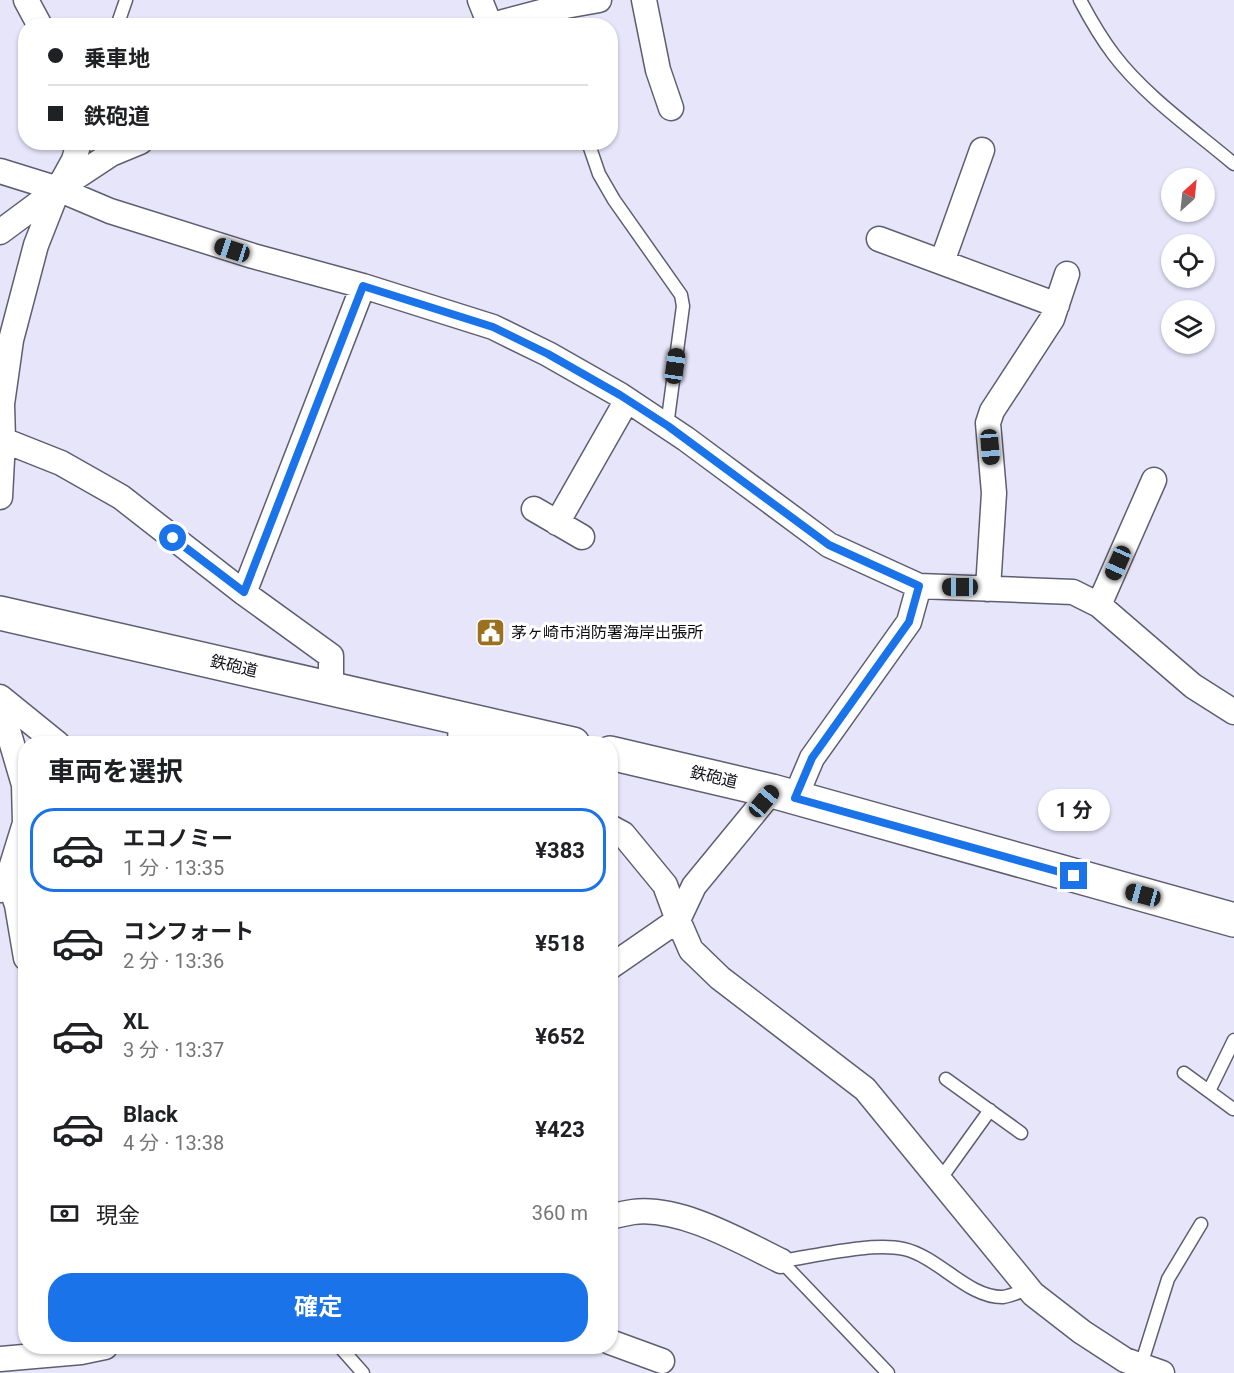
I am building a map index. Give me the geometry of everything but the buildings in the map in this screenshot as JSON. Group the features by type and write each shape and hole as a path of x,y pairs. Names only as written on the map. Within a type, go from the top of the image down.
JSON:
{"street":[{"path":"26,0 36,18"},
{"path":"480,0 486,18"},
{"path":"545,18 561,16 599,0"},
{"path":"644,0 658,70 671,108"},
{"path":"0,497 2,404 10,340 36,245 58,189 74,160 77,150"},
{"path":"0,232 58,189 121,150"},
{"path":"942,262 982,150"},
{"path":"0,171 58,189 110,212 252,256 363,286 493,327 548,354 668,426 829,545 919,586 1073,592 1099,605 1193,686 1234,712"},
{"path":"879,239 1057,305"},
{"path":"988,589 994,493 988,423 992,411 1052,319 1067,274"},
{"path":"244,592 363,286"},
{"path":"557,523 627,400"},
{"path":"3,440 61,463 121,497 244,592 332,656 331,687"},
{"path":"1099,605 1154,480"},
{"path":"534,509 582,537"},
{"path":"618,961 678,920 694,886 784,794 909,622 919,586"},
{"name":"鉄砲道","path":"0,613 331,687 461,731 504,736"},
{"path":"0,696 48,736"},
{"path":"0,703 18,764"},
{"name":"鉄砲道","path":"618,755 784,794 1234,920"},
{"path":"618,831 623,834 665,885 691,950 720,978 865,1089 1029,1289 1082,1332 1137,1368"},
{"path":"18,843 4,884 17,905 18,911"},
{"path":"618,1215 635,1212 671,1215 710,1226 781,1261"},
{"path":"618,1345 662,1361"},
{"path":"0,1359 82,1357"}],"lane":[{"path":"120,18 126,0"},
{"path":"1080,0 1115,57 1157,99 1234,164"},
{"path":"591,150 599,174 614,200 681,295 683,306 668,426"},
{"path":"1209,1091 1234,1040"},
{"path":"1184,1073 1233,1109"},
{"path":"946,1079 1021,1132"},
{"path":"939,1181 990,1110"},
{"path":"1137,1368 1168,1279 1201,1224"},
{"path":"781,1261 884,1246 907,1250 930,1260 972,1288 990,1295 1004,1297 1029,1289"},
{"path":"781,1261 887,1373"},
{"path":"346,1354 363,1373"}],"place":[{"name":"茅ヶ崎市消防署海岸出張所","path":"490,632"}],"route":[{"path":"173,538 244,592 363,286 493,327 548,354 620,395 687,440 829,545 919,586 909,622 812,758 795,798 1074,876"}]}
